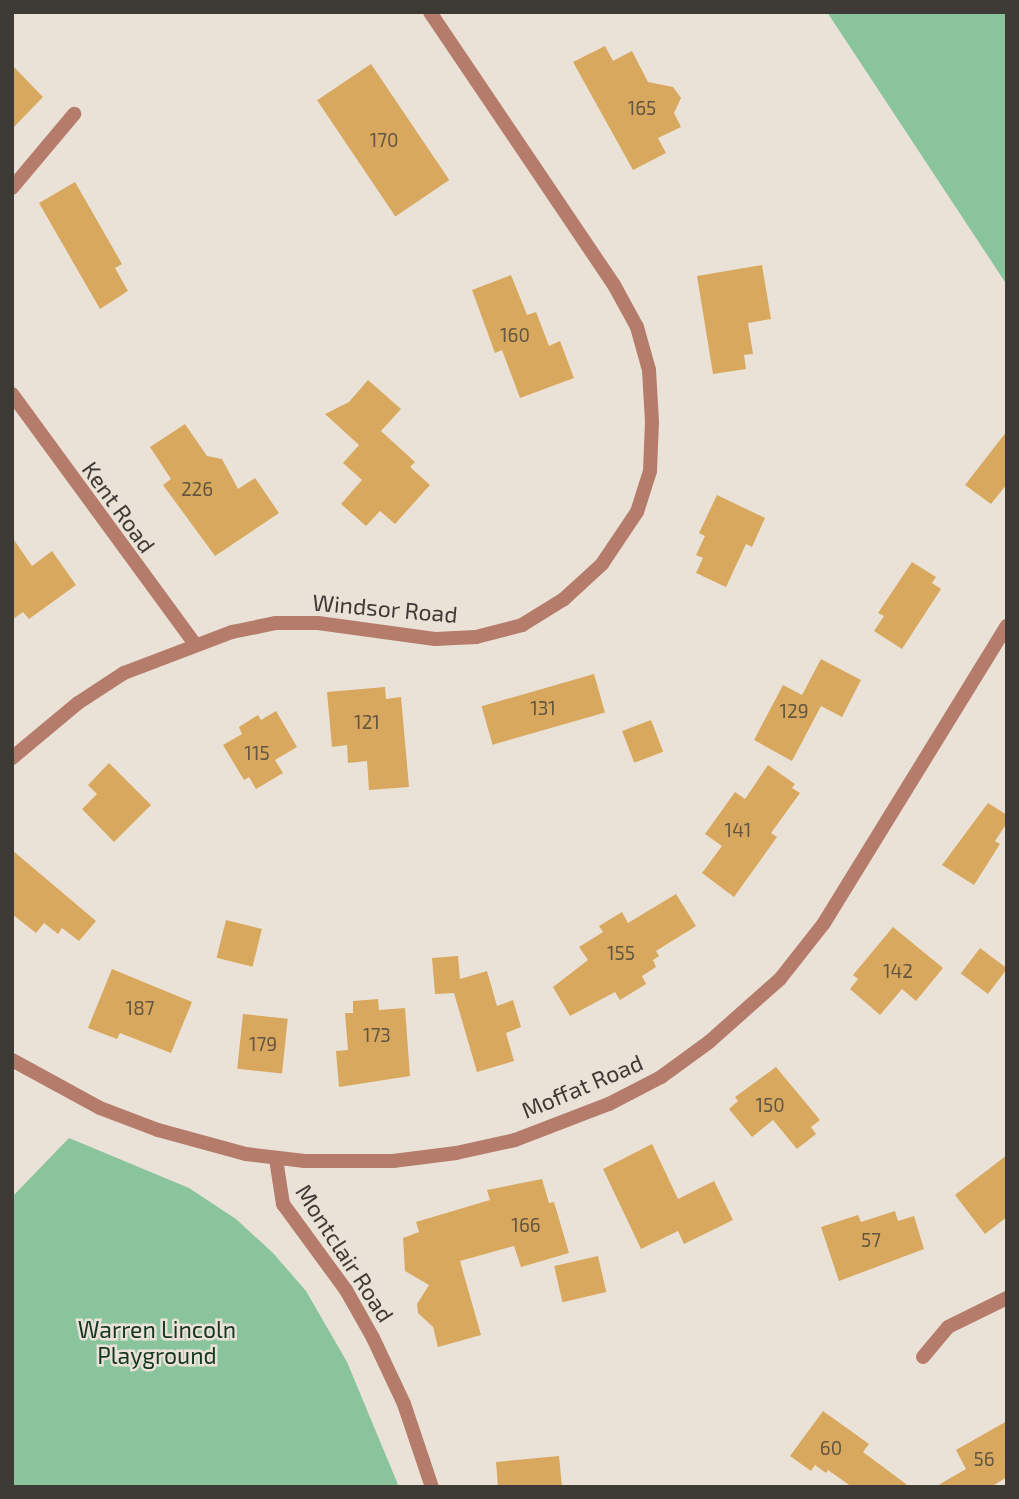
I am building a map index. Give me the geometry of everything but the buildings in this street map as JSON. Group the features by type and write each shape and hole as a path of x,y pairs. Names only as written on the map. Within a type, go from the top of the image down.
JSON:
{"street":[{"name":"Windsor Road","path":"12,758 78,703 124,673 194,643 276,623 356,627 435,639 476,637 522,625 564,599 602,564 637,512 650,471 652,422 649,370 637,327 614,285 430,12"},
{"path":"12,188 74,114"},
{"name":"Kent Road","path":"12,394 194,643"},
{"name":"Moffat Road","path":"12,1059 70,1093 129,1119 218,1148 276,1159 394,1161 515,1140 609,1104 661,1077 709,1042 780,979 824,923 1007,626"},
{"name":"Montclair Road","path":"276,1159 283,1204 346,1290 373,1338 408,1415 432,1487"},
{"path":"923,1357 948,1327 1007,1298"}],"green space":[{"path":"827,12 1007,12 1007,285"},
{"name":"Warren Lincoln Playground","path":"69,1138 189,1188 236,1219 273,1253 306,1291 347,1362 399,1487 12,1487 12,1197"}]}
